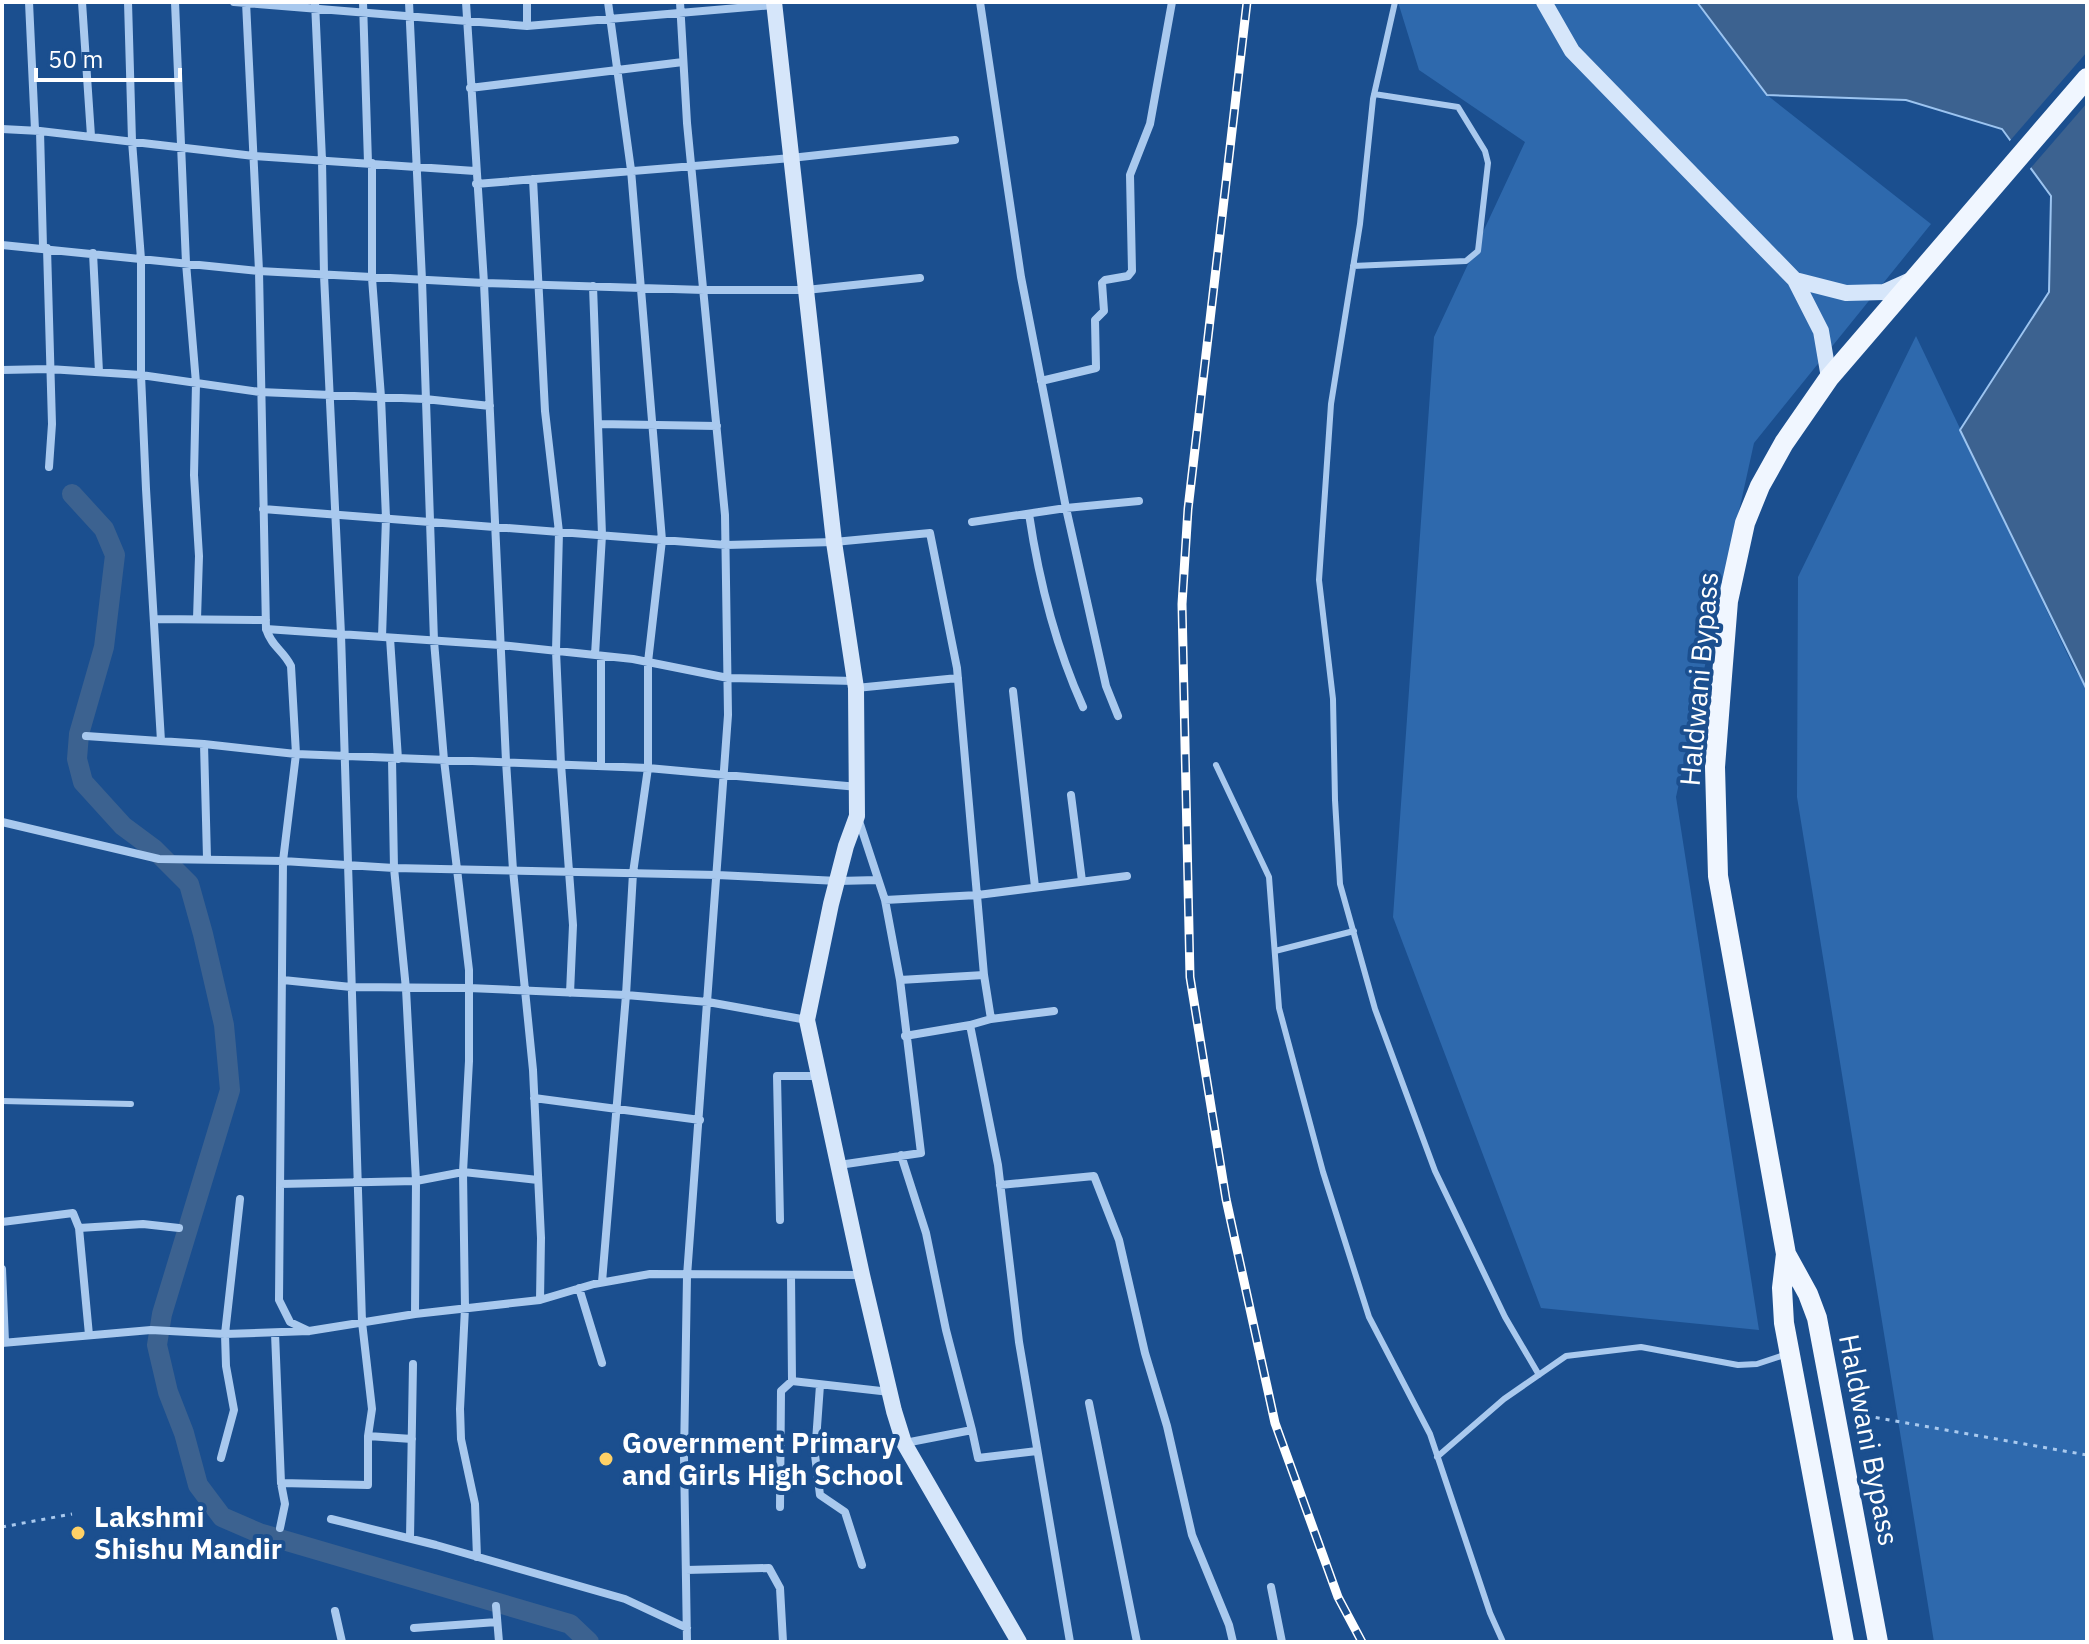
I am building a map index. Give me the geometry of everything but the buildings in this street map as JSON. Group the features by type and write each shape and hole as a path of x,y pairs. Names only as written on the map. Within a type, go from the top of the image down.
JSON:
{"main road":[{"name":"Haldwani Bypass","path":"1844,1642 1784,1323 1782,1288 1786,1254 1718,876 1715,767 1728,601 1745,523 1760,486 1784,443 1829,378 2087,78"},
{"name":"Haldwani Bypass","path":"1786,1254 1817,1318 1878,1642"}],"street":[{"path":"29,2 45,247 52,424 49,467"},
{"path":"82,2 91,136"},
{"path":"128,2 132,141 141,259 141,375 161,741"},
{"path":"175,2 186,263 196,383 197,619"},
{"path":"234,2 315,6 527,26 774,3 834,542 856,684 857,816 846,846 807,1020 862,1275 904,1443 1007,1634 1019,1642"},
{"path":"363,2 372,278 386,518 386,638 395,759 394,868 406,989 416,1181 415,1314"},
{"path":"409,2 434,641 469,988 463,1172 465,1308 460,1409 461,1439 475,1504 477,1557"},
{"path":"466,2 484,283 506,761 534,1098 541,1238 540,1300"},
{"path":"527,2 527,26"},
{"path":"602,1282 633,873 648,768 648,662 662,540 631,170 608,2"},
{"path":"680,2 691,166 726,545 728,678 724,777 687,1276 684,1457 687,1642"},
{"path":"980,2 1021,277 1041,381 1106,686 1118,716"},
{"path":"1041,381 1096,368 1095,320 1104,311 1102,283 1128,276 1132,271 1130,175 1150,124 1172,2"},
{"path":"1544,2 1572,51 1795,280 1821,331 1829,378"},
{"path":"246,3 259,271 266,624 270,642 287,657 291,666 296,754 283,861 279,1300 290,1322 309,1331"},
{"path":"281,1483 368,1485 368,1436 372,1409 362,1322 341,634 315,6"},
{"path":"470,88 683,62"},
{"path":"2,129 37,130 254,156 475,171"},
{"path":"476,184 791,158 955,140"},
{"path":"533,179 545,411 559,532 556,651 573,925 570,993"},
{"path":"2,245 259,271 484,283 806,290 920,278"},
{"path":"93,253 99,372"},
{"path":"1795,280 1846,293 1884,292 1918,277"},
{"path":"593,286 602,535 598,656 601,766"},
{"path":"2,370 49,369 141,375 260,392 425,399 490,406"},
{"path":"598,424 717,426"},
{"path":"972,522 1139,501"},
{"path":"263,509 726,545 834,542 930,533 958,678 984,975 991,1019"},
{"path":"1029,514 1037,566 1063,662 1083,707"},
{"path":"154,619 266,624 341,634 500,645 648,662 728,678 856,684 958,678"},
{"path":"1013,691 1035,887"},
{"path":"86,736 344,757 648,768 858,787"},
{"path":"204,744 207,858"},
{"path":"1071,795 1082,881"},
{"path":"839,1165 921,1153 900,980 885,900 857,816"},
{"path":"2,822 159,859 207,858 394,868 878,880"},
{"path":"885,900 978,895 1127,876"},
{"path":"900,980 984,975"},
{"path":"283,980 351,987 469,988 626,995 708,1002 807,1020"},
{"path":"905,1036 991,1019 1054,1011"},
{"path":"970,1025 1000,1185 1019,1342 1070,1642"},
{"path":"780,1220 777,1076 819,1076"},
{"path":"534,1098 700,1120"},
{"path":"901,1155 926,1233 978,1458 1037,1451"},
{"path":"280,1184 416,1181 463,1172 538,1180"},
{"path":"1000,1185 1094,1176 1119,1240 1192,1535 1233,1642"},
{"path":"221,1458 234,1410 226,1366 225,1334 240,1199"},
{"path":"2,1222 73,1213 79,1228 89,1335"},
{"path":"79,1228 143,1224 179,1228"},
{"path":"2,1269 4,1342 151,1330 225,1334 309,1331 415,1314 540,1300 602,1282 650,1274 862,1275"},
{"path":"780,1507 781,1391 792,1381 791,1275"},
{"path":"579,1288 602,1363"},
{"path":"275,1333 281,1483 285,1504 280,1528"},
{"path":"410,1538 413,1364"},
{"path":"792,1381 890,1392"},
{"path":"820,1385 815,1455 820,1495 845,1512 862,1565"},
{"path":"1089,1403 1137,1642"},
{"path":"904,1443 972,1430"},
{"path":"368,1436 412,1439"},
{"path":"331,1519 410,1538 625,1599 687,1628"},
{"path":"686,1570 769,1568 780,1588 783,1642"},
{"path":"1271,1587 1282,1642"},
{"path":"496,1606 499,1642"},
{"path":"335,1611 342,1642"},
{"path":"414,1628 497,1622"}],"lane":[{"path":"1395,2 1374,94 1353,266 1331,404 1319,580 1333,699 1340,884 1375,1009 1435,1171 1505,1317 1539,1375"},
{"path":"1353,266 1466,261 1474,257 1478,251 1488,173 1485,151 1458,107 1374,94"},
{"path":"1216,765 1269,877 1279,1008 1323,1172 1369,1317 1430,1434 1490,1613 1503,1642"},
{"path":"1275,951 1354,931"},
{"path":"2,1101 131,1104"},
{"path":"1437,1457 1504,1399 1566,1356 1641,1347 1738,1365 1757,1364 1790,1353"}],"path":[{"path":"1836,1410 2087,1455"},
{"path":"2,1527 72,1514"}],"shaded area":[{"path":"1398,2 1697,2 1767,95 1931,224 1754,443 1676,797 1759,1330 1541,1308 1393,917 1434,337 1525,142 1419,70"},
{"path":"1697,2 2087,2 2087,690 1960,430 2049,292 2051,196 2002,129 1906,100 1767,95"},
{"path":"1916,336 2087,690 2087,1642 1934,1642 1797,797 1798,577"}],"pier":[{"path":"2087,52 2087,103 2028,171 2008,143"}],"waterway":[{"path":"72,494 104,529 115,555 104,647 79,734 77,759 83,782 123,826 154,849 189,884 224,1025 230,1090 162,1314 157,1345 168,1392 184,1433 198,1485 222,1517 259,1533 570,1624 589,1642"}],"railway":[{"path":"1247,2 1188,509 1182,604 1190,977 1226,1199 1275,1423 1338,1597 1362,1642"}],"place":[{"name":"Government Primary and Girls High School","path":"606,1459"},
{"name":"Lakshmi Shishu Mandir","path":"78,1533"}]}
